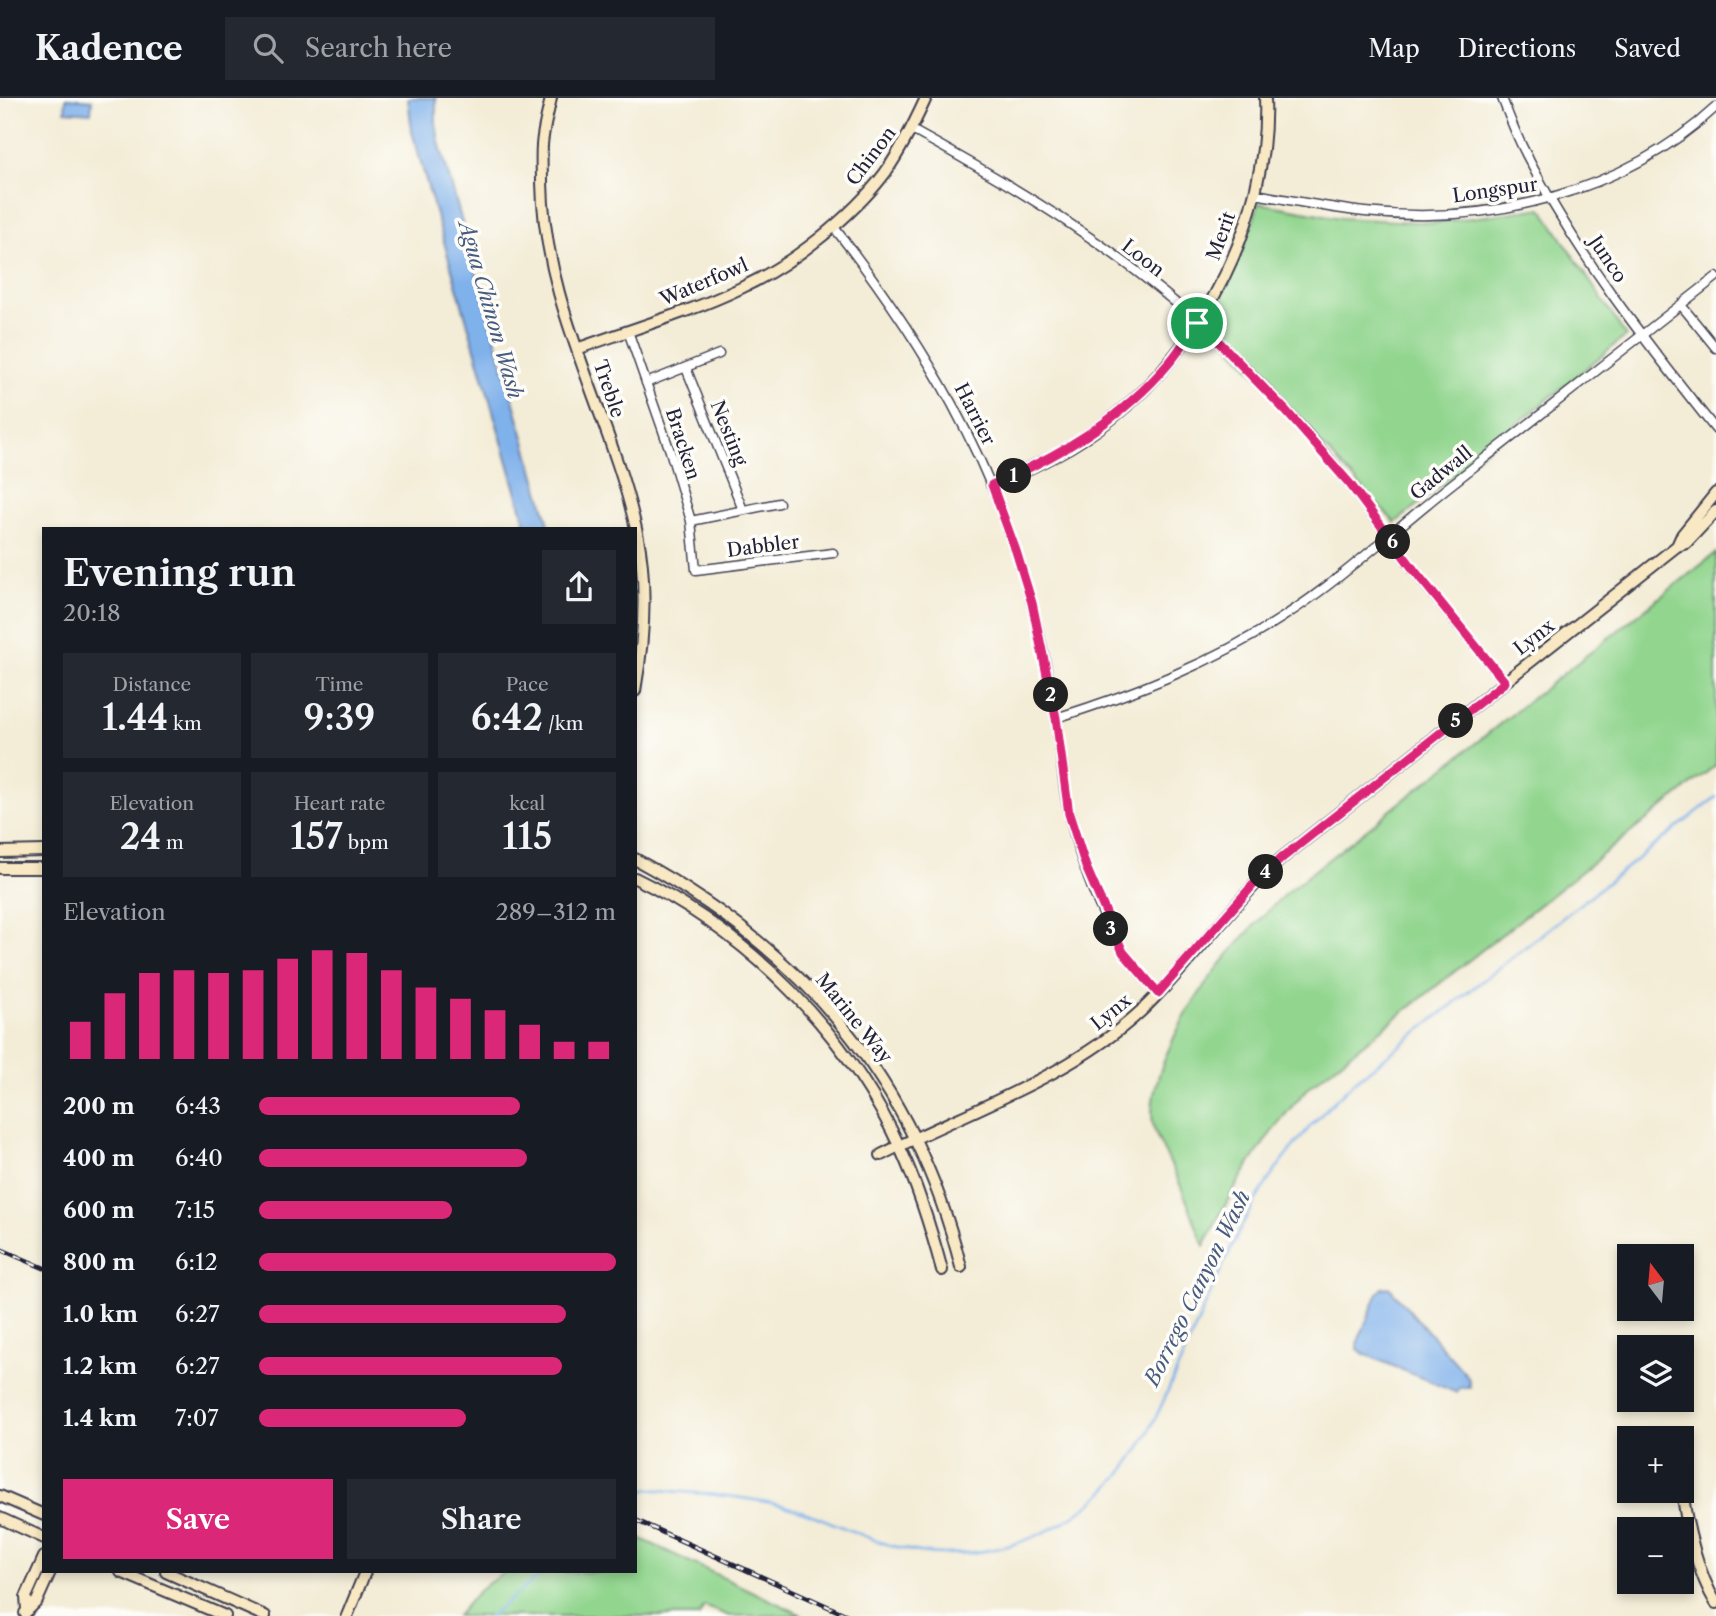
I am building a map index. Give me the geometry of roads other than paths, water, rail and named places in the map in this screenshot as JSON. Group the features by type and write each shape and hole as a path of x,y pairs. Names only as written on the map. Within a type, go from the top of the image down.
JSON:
{"street":[{"name":"Treble","path":"551,98 542,145 543,205 554,276 636,527"},
{"name":"Chinon","path":"833,226 884,174 912,130 926,98"},
{"name":"Merit","path":"992,485 1053,456 1112,418 1141,393 1170,362 1222,284 1242,235 1255,194 1266,115 1265,98"},
{"name":"Junco","path":"1502,98 1524,152 1592,265 1640,335 1714,426"},
{"name":"Longspur","path":"1255,194 1366,212 1422,215 1477,212 1521,205 1550,198 1610,176 1657,152 1692,129 1716,107"},
{"name":"Loon","path":"912,130 1015,187 1060,217 1133,268 1215,338 1286,411 1350,484 1388,536 1505,682"},
{"name":"Waterfowl","path":"577,349 716,300 744,287 774,270 833,226"},
{"name":"Harrier","path":"833,226 875,280 932,366 962,420 992,485 1032,603 1056,718 1069,814 1086,867 1119,945 1158,993"},
{"name":"Gadwall","path":"1056,718 1145,688 1235,646 1309,599 1716,277"},
{"path":"1681,304 1716,348"},
{"name":"Bracken","path":"628,331 670,451 691,522 695,570"},
{"path":"646,383 719,354"},
{"name":"Nesting","path":"686,368 743,510"},
{"name":"Lynx","path":"1677,546 1682,535 1716,494"},
{"path":"691,522 779,503"},
{"name":"Lynx","path":"881,1155 1051,1073 1121,1028 1158,993 1272,867 1677,546 1686,543 1716,510"},
{"name":"Treble","path":"637,531 643,575 643,625 637,674"},
{"name":"Dabbler","path":"695,570 834,553"},
{"path":"0,852 42,851"},
{"name":"Marine Way","path":"637,860 684,885 750,932 811,988 850,1035 877,1073 915,1138 938,1188 961,1267"},
{"path":"0,868 42,867"},
{"name":"Marine Way","path":"637,879 703,917 774,974 823,1026 858,1074 900,1146 924,1207 942,1270"},
{"path":"0,1496 42,1514"},
{"path":"1685,1503 1701,1571 1716,1603"},
{"path":"0,1518 42,1537"},
{"path":"26,1613 26,1597 42,1561"},
{"path":"26,1613 37,1601 50,1573"},
{"path":"123,1573 225,1616"},
{"path":"168,1573 265,1616"},
{"path":"347,1616 365,1573"}],"water":[{"path":"66,98 92,100 91,113 65,111"},
{"path":"408,98 436,98 439,142 550,527 527,527 412,132"},
{"path":"1389,1287 1468,1377 1470,1388 1459,1388 1457,1393 1364,1354 1358,1349 1357,1344 1378,1293"}],"waterway":[{"name":"Borrego Canyon Wash","path":"637,1493 649,1489 759,1501 795,1509 906,1550 926,1553 946,1554 1000,1548 1050,1530 1073,1516 1095,1500 1114,1481 1144,1440 1249,1212 1285,1157 1327,1108 1359,1078 1716,797"},
{"name":"Borrego Canyon Wash","path":"490,1616 543,1573"}],"railway":[{"path":"0,1249 42,1267"},
{"path":"637,1521 849,1616"}],"water label":[{"name":"Agua Chinon Wash","path":"491,310"}]}
